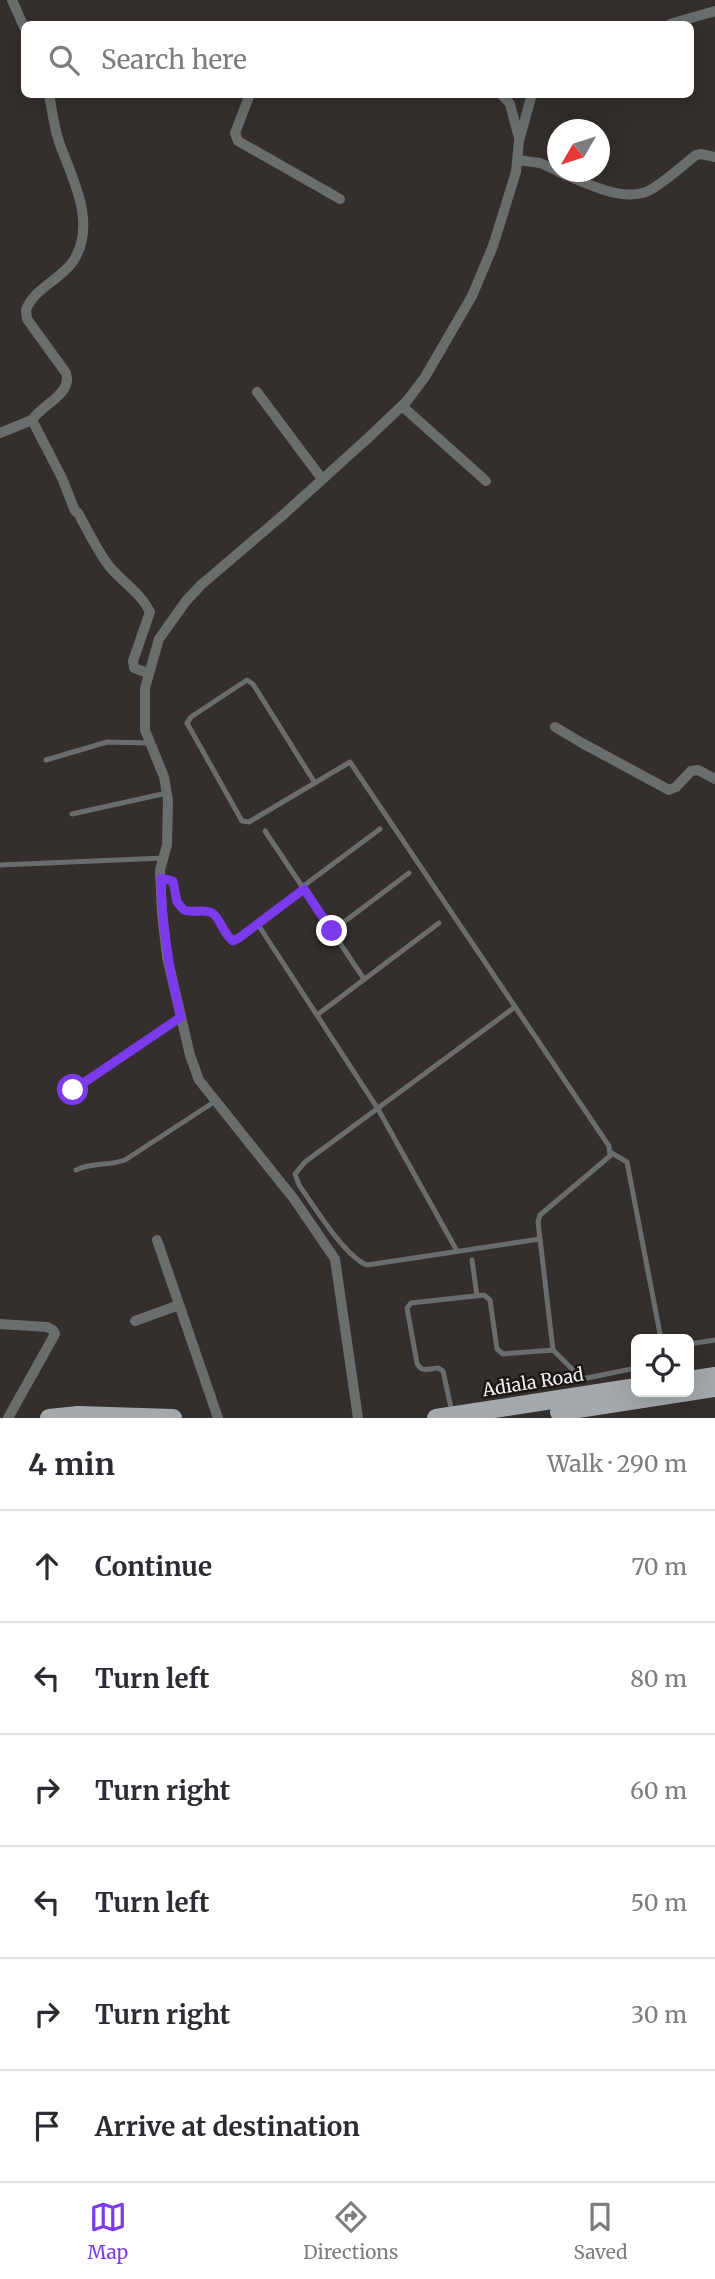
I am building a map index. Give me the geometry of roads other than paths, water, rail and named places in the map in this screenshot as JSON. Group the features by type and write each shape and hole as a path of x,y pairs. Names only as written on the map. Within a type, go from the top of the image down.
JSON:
{"main road":[{"path":"694,1379 715,1376"},
{"name":"Adiala Road","path":"444,1417 631,1388"},
{"name":"Adiala Road","path":"518,1418 715,1388"},
{"path":"49,1418 78,1415 171,1418"}],"street":[{"path":"12,0 21,21"},
{"path":"680,21 715,11"},
{"path":"0,433 32,420 66,388 69,381 27,319 26,310 32,299 65,271 79,251 83,235 78,187 57,136 50,98"},
{"path":"248,98 235,132 238,141 340,199"},
{"path":"505,98 510,104 519,141"},
{"path":"358,1418 335,1259 294,1199 198,1080 167,957 160,870 167,845 167,793 144,717 145,688 159,639 186,601 402,406 425,377 472,296 496,235 511,192 519,141 531,98"},
{"path":"587,182 632,195 650,190 696,155 709,154 715,157"},
{"path":"518,160 547,166"},
{"path":"257,392 322,479"},
{"path":"402,406 486,481"},
{"path":"32,420 62,478 75,511 100,554 147,605 150,612 133,665 134,668 148,673"},
{"path":"555,727 669,790 676,787 691,771 698,770 715,779"},
{"path":"157,1240 218,1418"},
{"path":"135,1321 179,1305"},
{"path":"0,1324 47,1327 55,1334 8,1418"}],"lane":[{"path":"314,783 253,684 247,680 191,717 187,723 242,821 249,822 350,762 609,1146 610,1156 540,1215 538,1222 553,1350 582,1379 631,1369"},
{"path":"46,760 107,741 150,743"},
{"path":"72,814 167,793"},
{"path":"161,878 173,881 177,902 184,910 197,913 210,911 215,915 225,936 233,941 380,829"},
{"path":"265,831 364,979"},
{"path":"0,864 164,858"},
{"path":"332,931 409,873"},
{"path":"257,923 378,1109 457,1251"},
{"path":"317,1015 439,923"},
{"path":"515,1007 305,1162 295,1174 299,1185 349,1252 367,1265 540,1239"},
{"path":"73,1090 181,1017"},
{"path":"76,1170 89,1164 125,1160 214,1102"},
{"path":"610,1152 627,1162 660,1334"},
{"path":"472,1260 477,1296"},
{"path":"444,1417 443,1371 438,1368 419,1368 407,1308 411,1303 484,1295 489,1300 498,1349 503,1354 553,1350"},
{"path":"694,1343 715,1340"}]}
